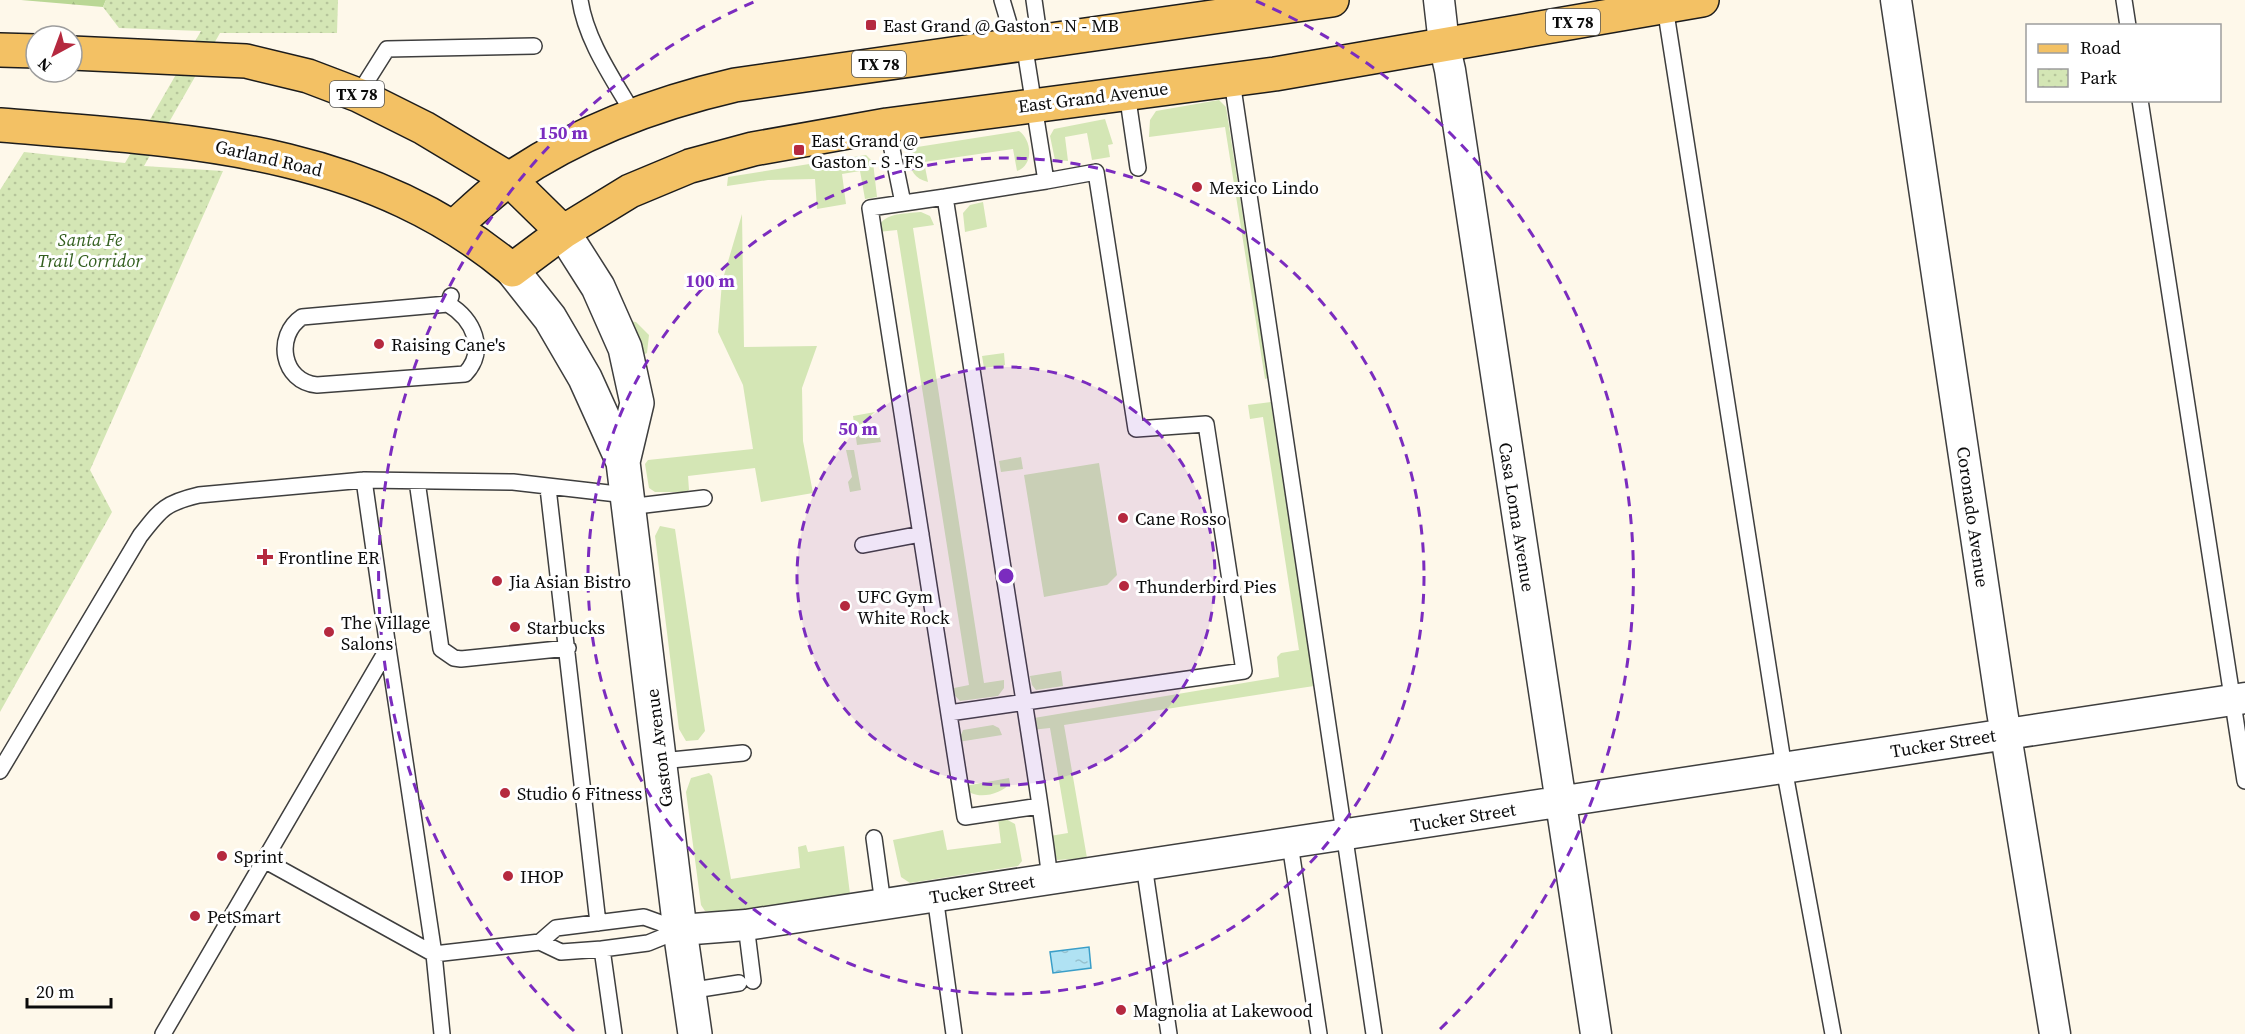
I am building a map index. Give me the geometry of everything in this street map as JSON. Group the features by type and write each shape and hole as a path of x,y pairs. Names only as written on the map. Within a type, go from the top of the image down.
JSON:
{"main road":[{"name":"TX 78","path":"455,226 509,179 563,147 634,115 735,85 1024,44 1262,5 1332,0"},
{"name":"East Grand Avenue","path":"512,270 563,232 630,191 690,165 753,149 887,125 1034,104 1232,81 1702,0"},
{"path":"0,50 24,51"},
{"name":"TX 78","path":"85,53 246,61 308,75 358,95 424,128 509,179 563,232"},
{"name":"Garland Road","path":"0,125 223,146 348,177 455,226 512,270"}],"street":[{"name":"Casa Loma Avenue","path":"1439,0 1596,1034"},
{"name":"Coronado Avenue","path":"1896,0 2006,733 2055,1034"},
{"name":"Gaston Avenue","path":"563,232 598,287 625,348 637,403 623,462"},
{"name":"Gaston Avenue","path":"512,270 550,318 585,378 623,462 680,930 695,1034"},
{"name":"Tucker Street","path":"680,930 746,925 2239,699"}],"lane":[{"path":"580,0 593,41 634,115"},
{"path":"1002,0 1010,27 1024,44 1046,181"},
{"path":"1024,44 1036,21 1034,0"},
{"path":"2124,0 2128,24"},
{"path":"1665,7 1784,768 1833,1034"},
{"path":"358,95 387,49 534,46"},
{"path":"1232,81 1374,1034"},
{"path":"1127,93 1138,168"},
{"path":"2140,102 2239,699 2245,781"},
{"path":"887,125 903,203"},
{"path":"949,713 1244,670 1206,424 1136,429 1096,172 870,208 965,816 1040,806"},
{"path":"945,197 1050,879"},
{"path":"449,300 465,316 474,334 475,359 465,374 317,385 298,379 290,369 285,351 287,336 302,316 449,300"},
{"path":"0,771 140,536 161,509 179,500 199,495 364,480 513,482 627,501 704,498"},
{"path":"364,480 434,954 441,1034"},
{"path":"417,481 441,649 454,658 461,659 568,648"},
{"path":"548,488 568,648 597,923"},
{"path":"863,545 921,534"},
{"path":"163,1034 387,648"},
{"path":"661,761 743,753"},
{"path":"874,838 883,904"},
{"path":"1290,844 1319,1034"},
{"path":"264,860 434,954 540,942 561,952 602,950 648,943 680,930"},
{"path":"1144,865 1169,1034"},
{"path":"934,896 954,1034"},
{"path":"540,942 556,928 644,917 680,930"},
{"path":"688,991 746,982 746,925"},
{"path":"602,950 614,1034"}],"green space":[{"path":"21,0 106,0 103,7"},
{"name":"Santa Fe Trail Corridor","path":"106,0 338,0 337,33 220,33 144,166 223,171 90,470 112,512 0,712 0,190 24,152 125,163 201,31 119,28 103,7"},
{"path":"1219,100 1226,107 1268,378 1265,379 1225,127 1149,137 1150,120 1156,111"},
{"path":"1105,119 1113,144 1108,145 1110,157 1092,160 1087,133 1065,137 1068,161 1055,160 1050,136 1054,129"},
{"path":"1019,131 1027,140 1029,158 1017,171 1013,149 924,162 928,182 914,174 910,165 911,148"},
{"path":"866,155 873,162 877,197 865,199 860,171 842,174 846,204 817,209 815,179 768,180 727,186 728,177"},
{"path":"983,202 987,227 965,232 963,213 970,205"},
{"path":"921,212 930,216 934,225 913,228 984,683 1004,680 1004,688 998,696 960,701 949,689 969,685 897,230 878,232 879,225 888,217"},
{"path":"742,214 744,347 817,346 802,388 803,441 813,493 761,502 755,468 688,476 689,490 686,492 655,492 649,488 645,464 648,460 753,449 743,385 718,332 722,282"},
{"path":"629,321 636,322 649,335 647,353 639,357"},
{"path":"1004,353 1005,365 984,368 982,356"},
{"path":"1271,402 1314,686 1064,725 1087,858 1057,860 1050,836 1068,833 1050,728 1031,730 1034,718 1279,677 1277,657 1281,653 1299,650 1263,417 1250,419 1248,405"},
{"path":"875,412 858,427 866,439 878,429 881,442 857,445 853,416"},
{"path":"846,450 854,450 861,490 850,492 848,482 852,477"},
{"path":"1021,457 1023,469 1001,472 999,461"},
{"path":"1099,463 1117,575 1107,585 1044,597 1024,475"},
{"path":"660,526 675,529 705,731 698,740 686,741 679,729 655,536"},
{"path":"1061,671 1063,686 1036,690 1032,685 1030,676"},
{"path":"993,725 999,728 1002,735 958,742 963,730"},
{"path":"709,773 712,776 731,879 800,868 798,847 806,845 808,852 844,846 850,894 719,913 705,911 701,905 686,792 691,778"},
{"path":"1009,778 1010,783 1006,787 987,795 973,794 965,786"},
{"path":"1004,818 1015,824 1022,861 1018,866 910,883 901,877 893,840 943,830 947,850 1001,843 998,819"}],"water":[{"path":"1089,947 1091,968 1053,973 1050,952"}],"place":[{"name":"East Grand @ Gaston - N - MB","path":"871,25"},
{"name":"East Grand @ Gaston - S - FS","path":"799,150"},
{"name":"Mexico Lindo","path":"1197,187"},
{"name":"Raising Cane's","path":"379,344"},
{"name":"Cane Rosso","path":"1123,518"},
{"name":"Frontline ER","path":"265,557"},
{"name":"Jia Asian Bistro","path":"497,581"},
{"name":"Thunderbird Pies","path":"1124,586"},
{"name":"UFC Gym White Rock","path":"845,606"},
{"name":"Starbucks","path":"515,627"},
{"name":"The Village Salons","path":"329,632"},
{"name":"Studio 6 Fitness","path":"505,793"},
{"name":"Sprint","path":"222,856"},
{"name":"IHOP","path":"508,876"},
{"name":"PetSmart","path":"195,916"},
{"name":"Magnolia at Lakewood","path":"1121,1010"}]}
